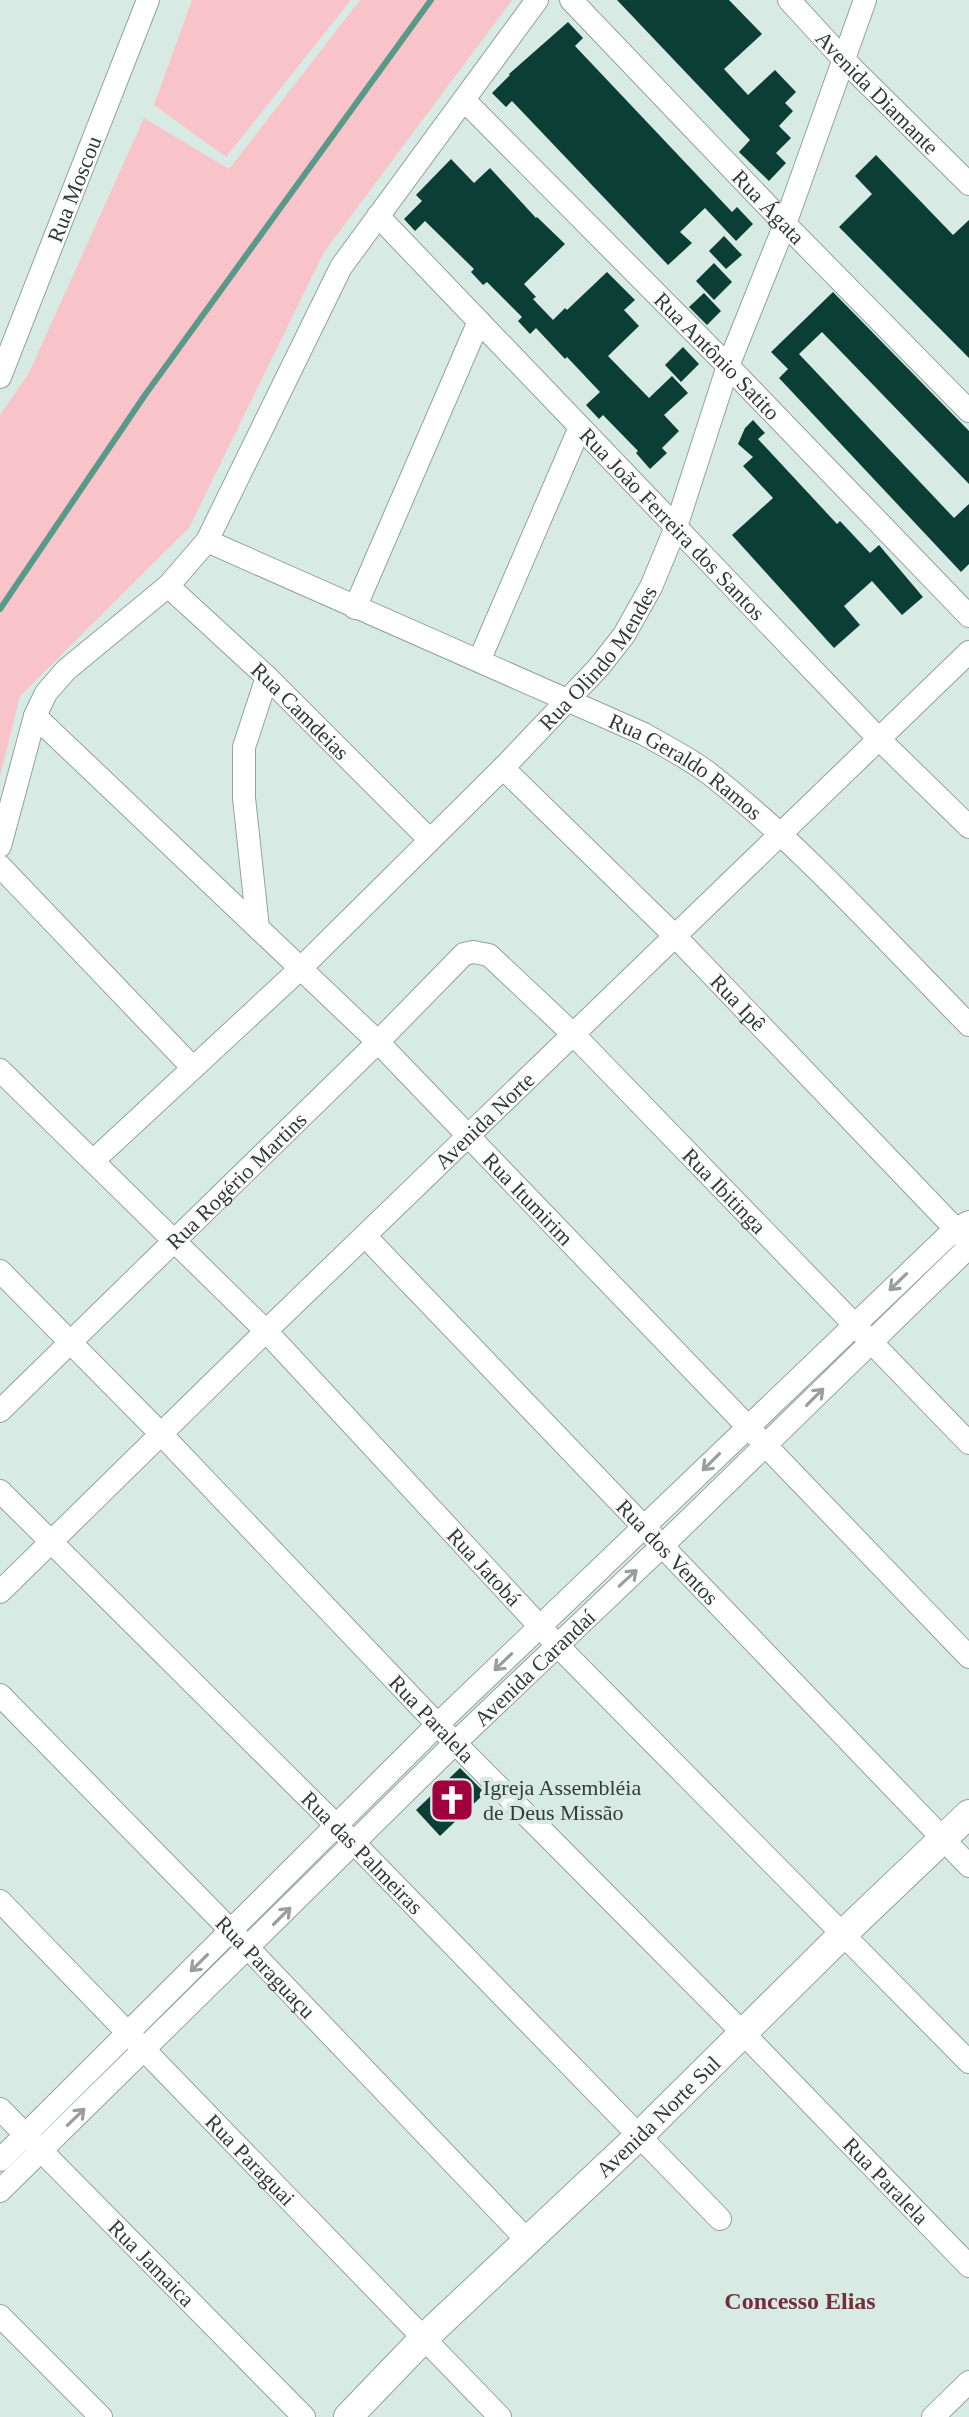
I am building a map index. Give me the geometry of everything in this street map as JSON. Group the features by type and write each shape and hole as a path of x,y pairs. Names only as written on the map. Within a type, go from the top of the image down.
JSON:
{"street":[{"name":"Rua Moscou","path":"2,365 148,0"},
{"path":"0,846 35,716 46,693 66,670 168,586 207,541 341,267 537,0"},
{"name":"Rua Ágata","path":"571,0 969,411"},
{"name":"Avenida Diamante","path":"789,0 844,60 969,184"},
{"name":"Rua Olindo Mendes","path":"93,1161 301,968 503,768 599,667 624,635 651,587 676,527 728,366 785,224 865,0"},
{"name":"Rua Antônio Satito","path":"464,100 728,366 969,616"},
{"name":"Rua João Ferreira dos Santos","path":"378,216 878,738 969,827"},
{"path":"355,608 479,321"},
{"path":"479,661 580,427"},
{"name":"Rua Geraldo Ramos","path":"207,541 644,734 675,752 709,774 780,834 969,1025"},
{"name":"Rua Camdeias","path":"168,586 267,677 430,840"},
{"name":"Avenida Norte","path":"0,1592 969,652"},
{"path":"258,928 244,798 244,747 267,677"},
{"name":"Rua Itumirim","path":"35,716 378,1042 969,1657"},
{"name":"Rua Ipê","path":"503,768 674,935 966,1235"},
{"path":"0,866 193,1068"},
{"name":"Rua Ibitinga","path":"473,952 489,955 574,1035 969,1443"},
{"name":"Rua Rogério Martins","path":"0,1411 464,954 473,952"},
{"name":"Rua Jatobá","path":"0,1070 266,1331 557,1645 969,2062"},
{"name":"Avenida Carandaí","path":"0,2191 33,2144 129,2033 437,1725 854,1325 966,1235"},
{"name":"Avenida Carandaí","path":"0,2160 33,2144 146,2050 455,1743 871,1341 966,1235"},
{"name":"Rua dos Ventos","path":"366,1237 969,1866"},
{"name":"Rua Paralela","path":"0,1271 162,1435 437,1725 969,2266"},
{"name":"Rua das Palmeiras","path":"0,1491 354,1843 720,2219"},
{"name":"Rua Paraguaçu","path":"0,1695 232,1931 527,2240"},
{"name":"Avenida Norte Sul","path":"348,2417 424,2338 640,2135 969,1814"},
{"name":"Rua Paraguai","path":"0,1901 500,2417"},
{"name":"Rua Jamaica","path":"0,2109 304,2417"},
{"path":"0,2316 101,2417"},
{"path":"933,2417 969,2382"}],"shaded area":[{"path":"192,0 351,0 226,157 154,105"},
{"path":"360,0 512,0 324,252 189,528 20,696 0,776 0,415 29,373 144,118 229,169"}],"building":[{"path":"617,0 729,0 762,34 724,69 748,95 775,70 796,92 785,103 793,111 779,126 791,138 776,153 786,163 769,181 739,152 750,140"},
{"path":"568,22 583,38 575,46 732,212 737,207 753,224 736,241 705,208 680,232 692,243 668,265 512,101 506,107 492,93"},
{"path":"876,155 953,235 969,220 969,358 839,227 872,194 855,176"},
{"path":"451,159 474,183 490,168 565,244 524,284 536,297 533,299 553,320 607,272 635,300 624,310 639,326 608,356 649,398 672,376 688,393 664,415 679,431 662,448 667,453 650,469 636,453 638,451 603,415 599,419 586,405 600,392 567,357 565,359 536,328 530,334 518,321 522,317 487,282 483,285 471,272 474,269 425,221 415,231 404,219 422,201 416,195"},
{"path":"724,236 742,255 726,269 709,251"},
{"path":"714,263 732,282 714,300 696,281"},
{"path":"833,292 969,431 969,484 822,332 799,354 954,518 969,504 969,564 961,572 779,378 788,369 771,352"},
{"path":"704,293 721,311 707,325 689,307"},
{"path":"683,347 699,364 681,382 665,365"},
{"path":"753,420 765,433 758,439 837,524 840,521 870,553 879,545 923,597 902,615 872,581 844,606 860,625 834,648 732,535 773,498 743,466 753,457 738,444 745,428"},
{"name":"Igreja Assembléia de Deus Missão","path":"460,1768 485,1793 440,1836 416,1810"}],"waterway":[{"path":"0,609 145,395 431,0"}],"place":[{"name":"Igreja Assembléia de Deus Missão","path":"452,1800"}],"district":[{"name":"Concesso Elias","path":"800,2301"}]}
